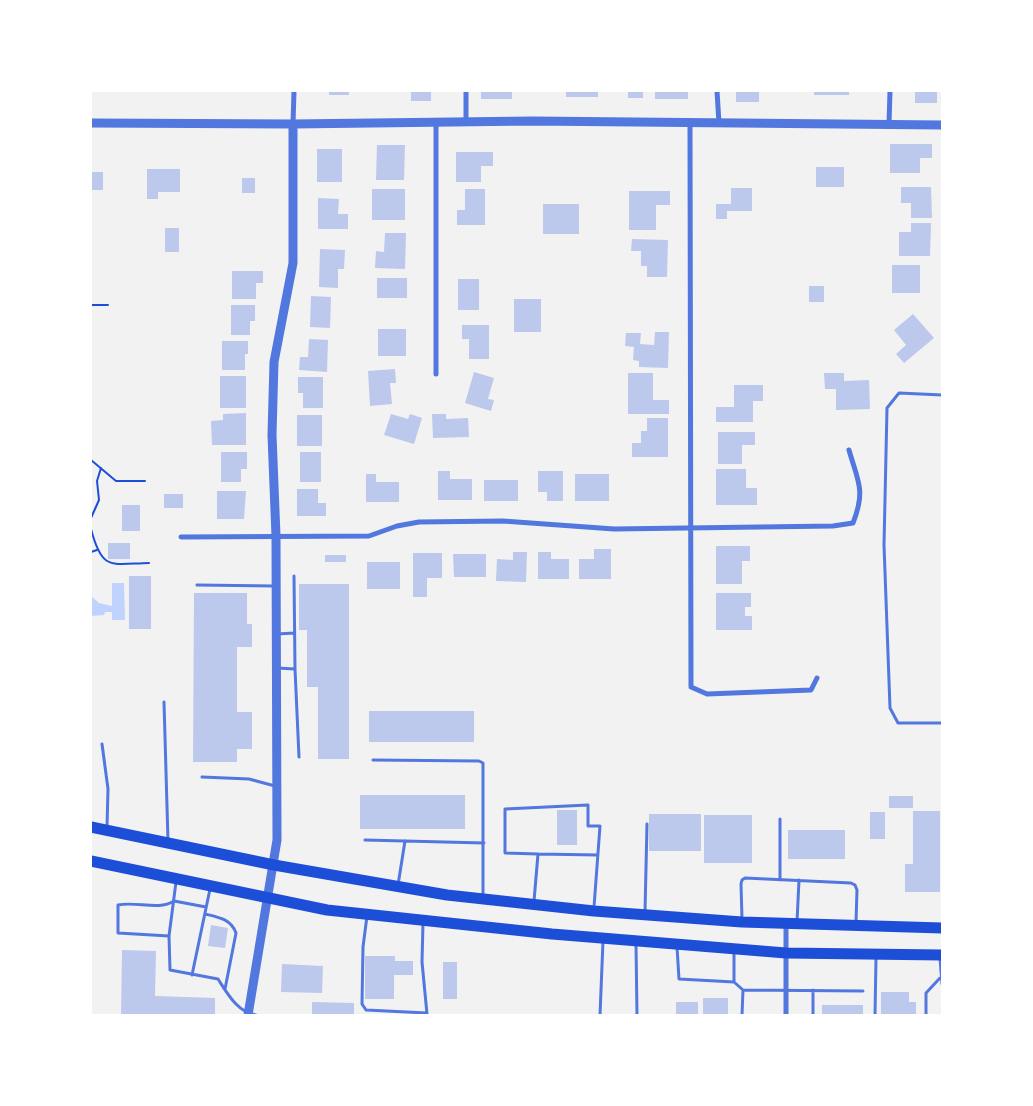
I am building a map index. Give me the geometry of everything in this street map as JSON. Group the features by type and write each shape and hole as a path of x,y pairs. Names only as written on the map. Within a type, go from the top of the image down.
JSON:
{"main road":[{"path":"91,827 168,844 398,888 483,899 594,911 742,922 942,928"},
{"path":"91,861 327,910 603,938 786,953 941,955"}],"street":[{"path":"251,1014 278,840 276,536 272,436 274,362 293,264 294,91"},
{"path":"466,91 466,122"},
{"path":"717,91 719,122"},
{"path":"889,124 890,91"},
{"path":"690,122 691,687 707,694 811,690 817,678"},
{"path":"91,123 719,122 942,124"},
{"path":"436,123 436,374"},
{"path":"182,537 369,536 397,526 419,522 503,521 614,529 833,526 853,523 861,492 848,450"},
{"path":"786,1015 786,953 792,924"}],"lane":[{"path":"942,395 899,393 887,408 884,545 890,708 898,723 942,723"},
{"path":"294,576 298,757"},
{"path":"196,585 276,586"},
{"path":"276,634 294,633"},
{"path":"277,668 295,669"},
{"path":"164,702 168,844"},
{"path":"102,744 108,789 107,830"},
{"path":"373,760 479,761 483,763 483,899"},
{"path":"202,777 249,779 278,787"},
{"path":"594,911 598,855 600,826 588,826 588,805 505,809 505,853 598,855"},
{"path":"780,819 780,880"},
{"path":"645,915 647,824"},
{"path":"365,840 484,843"},
{"path":"398,888 406,841"},
{"path":"533,904 538,854"},
{"path":"176,879 169,936 170,970 218,979 232,1000 251,1014"},
{"path":"742,922 742,880 798,880 851,883 855,885 856,926"},
{"path":"792,924 798,880"},
{"path":"192,975 210,886"},
{"path":"169,936 118,933 118,905 129,903 165,906 174,901 206,907"},
{"path":"205,914 227,921 233,925 236,933 225,990"},
{"path":"367,914 363,947 362,1004 366,1010 427,1014 422,962 423,920"},
{"path":"600,1015 603,938"},
{"path":"636,941 637,1015"},
{"path":"677,944 679,979 734,982 742,990 862,991"},
{"path":"734,948 734,982"},
{"path":"875,1015 876,954"},
{"path":"941,955 940,978 942,984"},
{"path":"926,1015 926,993 940,978"},
{"path":"742,990 742,1015"},
{"path":"813,990 813,1015"}],"path":[{"path":"91,305 108,305"},
{"path":"91,460 116,481 145,481"},
{"path":"91,518 99,500 97,481 101,468"},
{"path":"91,529 97,550 103,560 111,563 149,563"},
{"path":"91,552 97,550"}],"water":[{"path":"112,583 124,583 125,620 112,620 112,612 91,616 91,596 99,603 112,606"}],"building":[{"path":"329,91 349,91 349,95 329,95"},
{"path":"411,91 431,91 431,101 411,101"},
{"path":"481,91 512,91 512,99 481,99"},
{"path":"566,91 598,91 598,97 566,97"},
{"path":"628,91 643,91 643,98 628,98"},
{"path":"655,91 688,91 688,99 655,99"},
{"path":"736,91 759,91 759,102 736,102"},
{"path":"814,91 849,91 849,95 814,95"},
{"path":"915,91 937,91 937,103 915,103"},
{"path":"890,144 932,144 932,158 920,158 920,173 890,173"},
{"path":"377,145 405,145 404,180 376,180"},
{"path":"317,149 342,149 342,182 317,182"},
{"path":"456,152 493,152 493,166 481,166 481,182 456,182"},
{"path":"816,167 844,167 844,187 816,187"},
{"path":"147,169 180,169 180,192 158,192 158,199 147,199"},
{"path":"91,172 103,172 103,190 91,190"},
{"path":"242,178 255,178 255,193 242,193"},
{"path":"901,187 931,187 932,218 911,218 911,203 901,203"},
{"path":"731,188 752,188 752,211 727,211 727,219 716,219 716,204 731,204"},
{"path":"372,189 405,189 405,220 372,220"},
{"path":"465,189 485,189 485,225 457,225 457,210 465,210"},
{"path":"629,191 670,191 670,205 656,205 656,230 629,230"},
{"path":"318,198 339,199 338,214 348,214 348,229 318,229"},
{"path":"543,204 579,204 579,234 543,234"},
{"path":"911,223 931,223 930,256 899,256 899,232 911,232"},
{"path":"165,228 179,228 179,252 165,252"},
{"path":"385,233 406,233 405,269 375,268 376,251 384,252"},
{"path":"632,239 668,240 667,277 647,277 647,266 641,266 641,251 631,251"},
{"path":"320,249 345,250 344,269 338,269 338,288 319,287"},
{"path":"892,265 920,265 920,293 892,293"},
{"path":"232,271 263,271 263,283 256,283 256,299 232,299"},
{"path":"377,278 407,278 407,298 377,298"},
{"path":"458,279 479,279 479,310 458,310"},
{"path":"809,286 824,286 824,302 809,302"},
{"path":"311,296 331,297 330,328 310,327"},
{"path":"514,299 541,299 541,332 514,332"},
{"path":"231,305 255,305 255,321 250,321 250,335 231,335"},
{"path":"913,314 934,338 904,363 896,354 906,345 894,330"},
{"path":"462,325 489,325 489,359 469,359 469,339 462,339"},
{"path":"378,329 406,329 406,356 378,356"},
{"path":"655,332 669,332 668,368 639,367 639,361 633,360 634,347 625,346 626,333 641,333 640,344 654,345"},
{"path":"309,339 328,340 327,372 299,370 300,357 308,357"},
{"path":"222,341 248,341 248,354 245,354 245,370 222,370"},
{"path":"395,369 396,383 390,383 392,404 370,406 368,371"},
{"path":"474,372 494,378 488,399 494,400 491,411 465,403"},
{"path":"628,373 653,373 653,400 669,400 669,414 628,414"},
{"path":"824,373 844,373 844,381 869,380 870,409 836,410 836,389 825,389"},
{"path":"220,376 246,376 246,408 220,408"},
{"path":"298,377 323,377 323,408 303,408 303,393 298,393"},
{"path":"734,385 763,385 763,401 753,401 753,422 716,422 716,407 734,407"},
{"path":"246,413 246,445 212,445 211,421 223,420 223,414"},
{"path":"391,414 408,419 410,414 422,418 414,444 384,435"},
{"path":"432,414 446,414 446,419 468,418 469,437 433,438"},
{"path":"297,415 322,415 322,446 297,446"},
{"path":"647,418 668,418 668,457 632,457 632,443 641,443 641,431 647,431"},
{"path":"718,432 755,432 755,445 742,445 742,464 718,464"},
{"path":"221,452 247,452 247,469 241,469 241,482 221,482"},
{"path":"300,452 321,452 321,482 300,482"},
{"path":"716,469 746,469 746,488 757,488 757,505 716,505"},
{"path":"438,471 450,471 450,479 472,479 472,500 438,500"},
{"path":"538,471 563,471 563,501 547,501 547,492 538,492"},
{"path":"366,474 376,474 376,482 399,482 399,502 366,502"},
{"path":"575,474 609,474 609,501 575,501"},
{"path":"484,480 518,480 518,501 484,501"},
{"path":"297,489 318,489 318,503 326,503 326,516 297,516"},
{"path":"217,491 246,491 244,519 217,519"},
{"path":"164,494 183,494 183,508 164,508"},
{"path":"122,505 140,505 140,531 122,531"},
{"path":"108,543 130,543 130,559 108,559"},
{"path":"716,546 750,546 750,561 742,561 742,584 716,584"},
{"path":"594,549 611,549 611,579 579,579 579,559 594,559"},
{"path":"513,552 527,552 526,582 496,581 497,559 513,560"},
{"path":"538,552 551,552 551,559 569,559 569,579 538,579"},
{"path":"413,553 442,553 442,578 427,578 427,597 413,597"},
{"path":"453,554 486,554 486,577 454,577"},
{"path":"325,555 346,555 346,562 325,562"},
{"path":"367,562 400,562 400,589 367,589"},
{"path":"129,576 151,576 151,629 129,629"},
{"path":"299,584 349,584 349,759 318,759 318,687 307,687 307,630 299,630"},
{"path":"194,593 247,593 247,624 252,624 252,647 237,647 237,712 252,712 252,749 237,749 237,762 193,762"},
{"path":"716,593 751,593 751,607 745,607 745,616 752,616 752,630 716,630"},
{"path":"369,711 474,711 474,742 369,742"},
{"path":"360,795 465,795 465,829 360,829"},
{"path":"889,796 913,796 913,808 889,808"},
{"path":"557,810 577,810 577,845 557,845"},
{"path":"913,811 940,811 940,892 905,892 905,864 913,864"},
{"path":"870,812 885,812 885,839 870,839"},
{"path":"649,814 701,814 701,851 649,851"},
{"path":"704,815 752,815 752,863 704,863"},
{"path":"788,830 845,830 845,859 788,859"},
{"path":"211,925 228,928 225,948 208,946"},
{"path":"122,950 156,951 155,996 215,998 215,1015 121,1015"},
{"path":"365,956 395,956 395,961 413,961 413,975 394,975 394,999 365,999"},
{"path":"443,962 457,962 457,999 443,999"},
{"path":"282,964 323,966 322,993 281,992"},
{"path":"881,992 909,992 909,1002 916,1002 916,1015 881,1015"},
{"path":"703,998 728,998 728,1015 703,1015"},
{"path":"312,1002 354,1003 354,1015 312,1015"},
{"path":"676,1002 698,1002 698,1015 676,1015"},
{"path":"822,1005 863,1005 863,1015 822,1015"}]}
